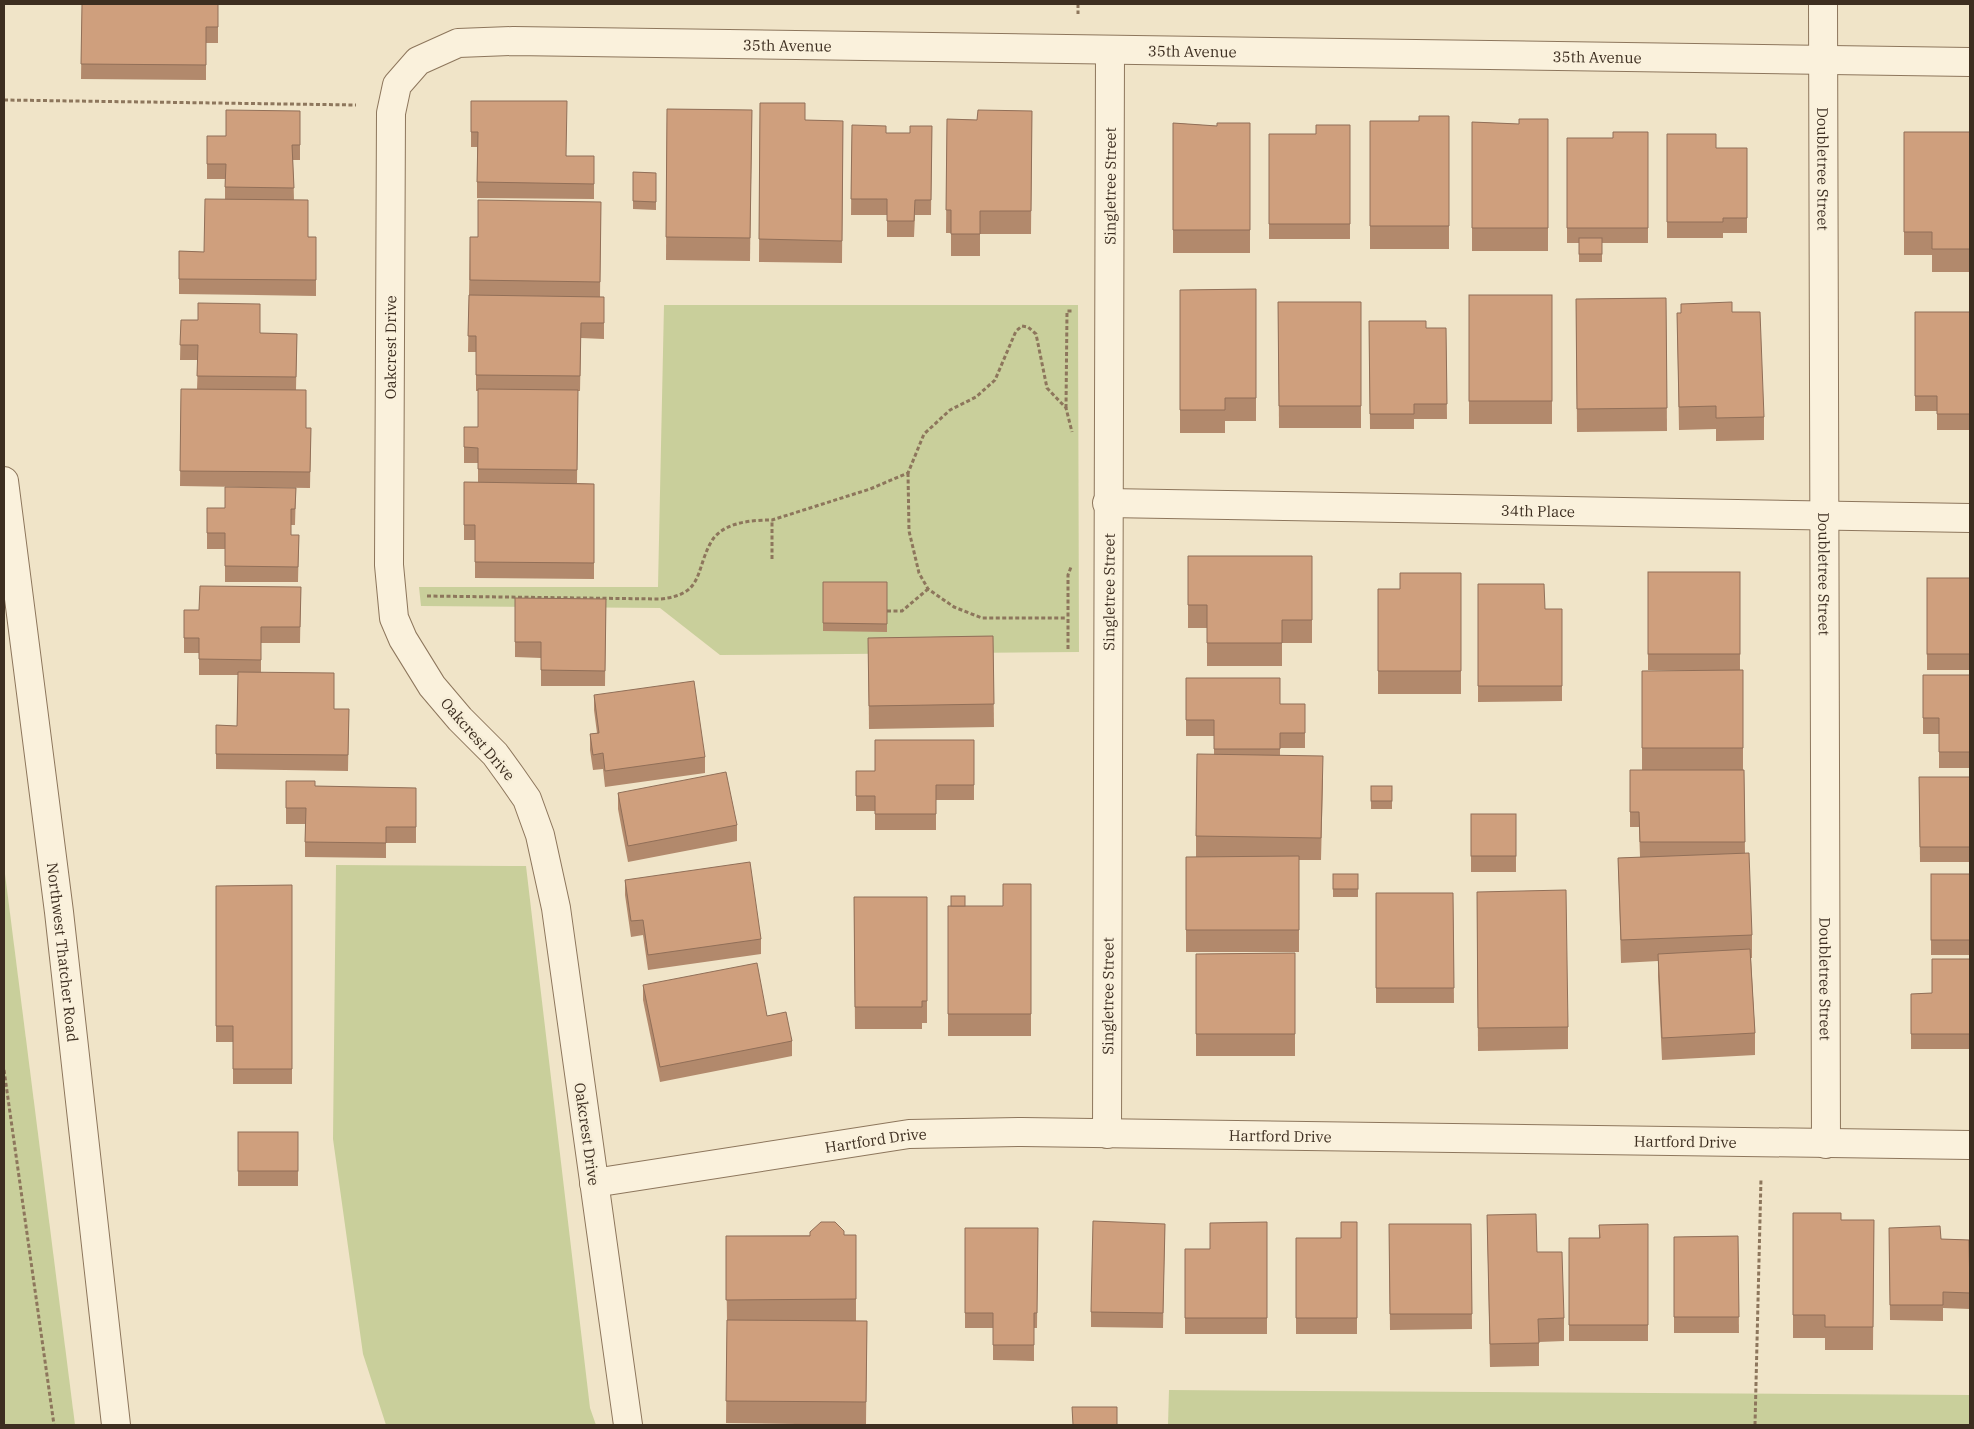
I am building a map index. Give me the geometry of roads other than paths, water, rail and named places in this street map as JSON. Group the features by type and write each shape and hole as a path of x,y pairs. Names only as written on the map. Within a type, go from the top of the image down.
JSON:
{"street":[{"name":"Doubletree Street","path":"1823,4 1826,1144"},
{"name":"35th Avenue","path":"418,61 458,43 482,41 1970,62"},
{"name":"Singletree Street","path":"1107,1134 1107,503 1110,50"},
{"name":"Oakcrest Drive","path":"418,61 397,85 392,106 389,526 391,596 394,618 403,640 432,686 460,719 495,754 527,799 536,818 556,908 628,1425"},
{"name":"Northwest Thatcher Road","path":"4,481 59,912 116,1425"},
{"name":"34th Place","path":"1107,503 1970,518"},
{"name":"Hartford Drive","path":"594,1183 909,1134 1022,1132 1970,1145"}]}
